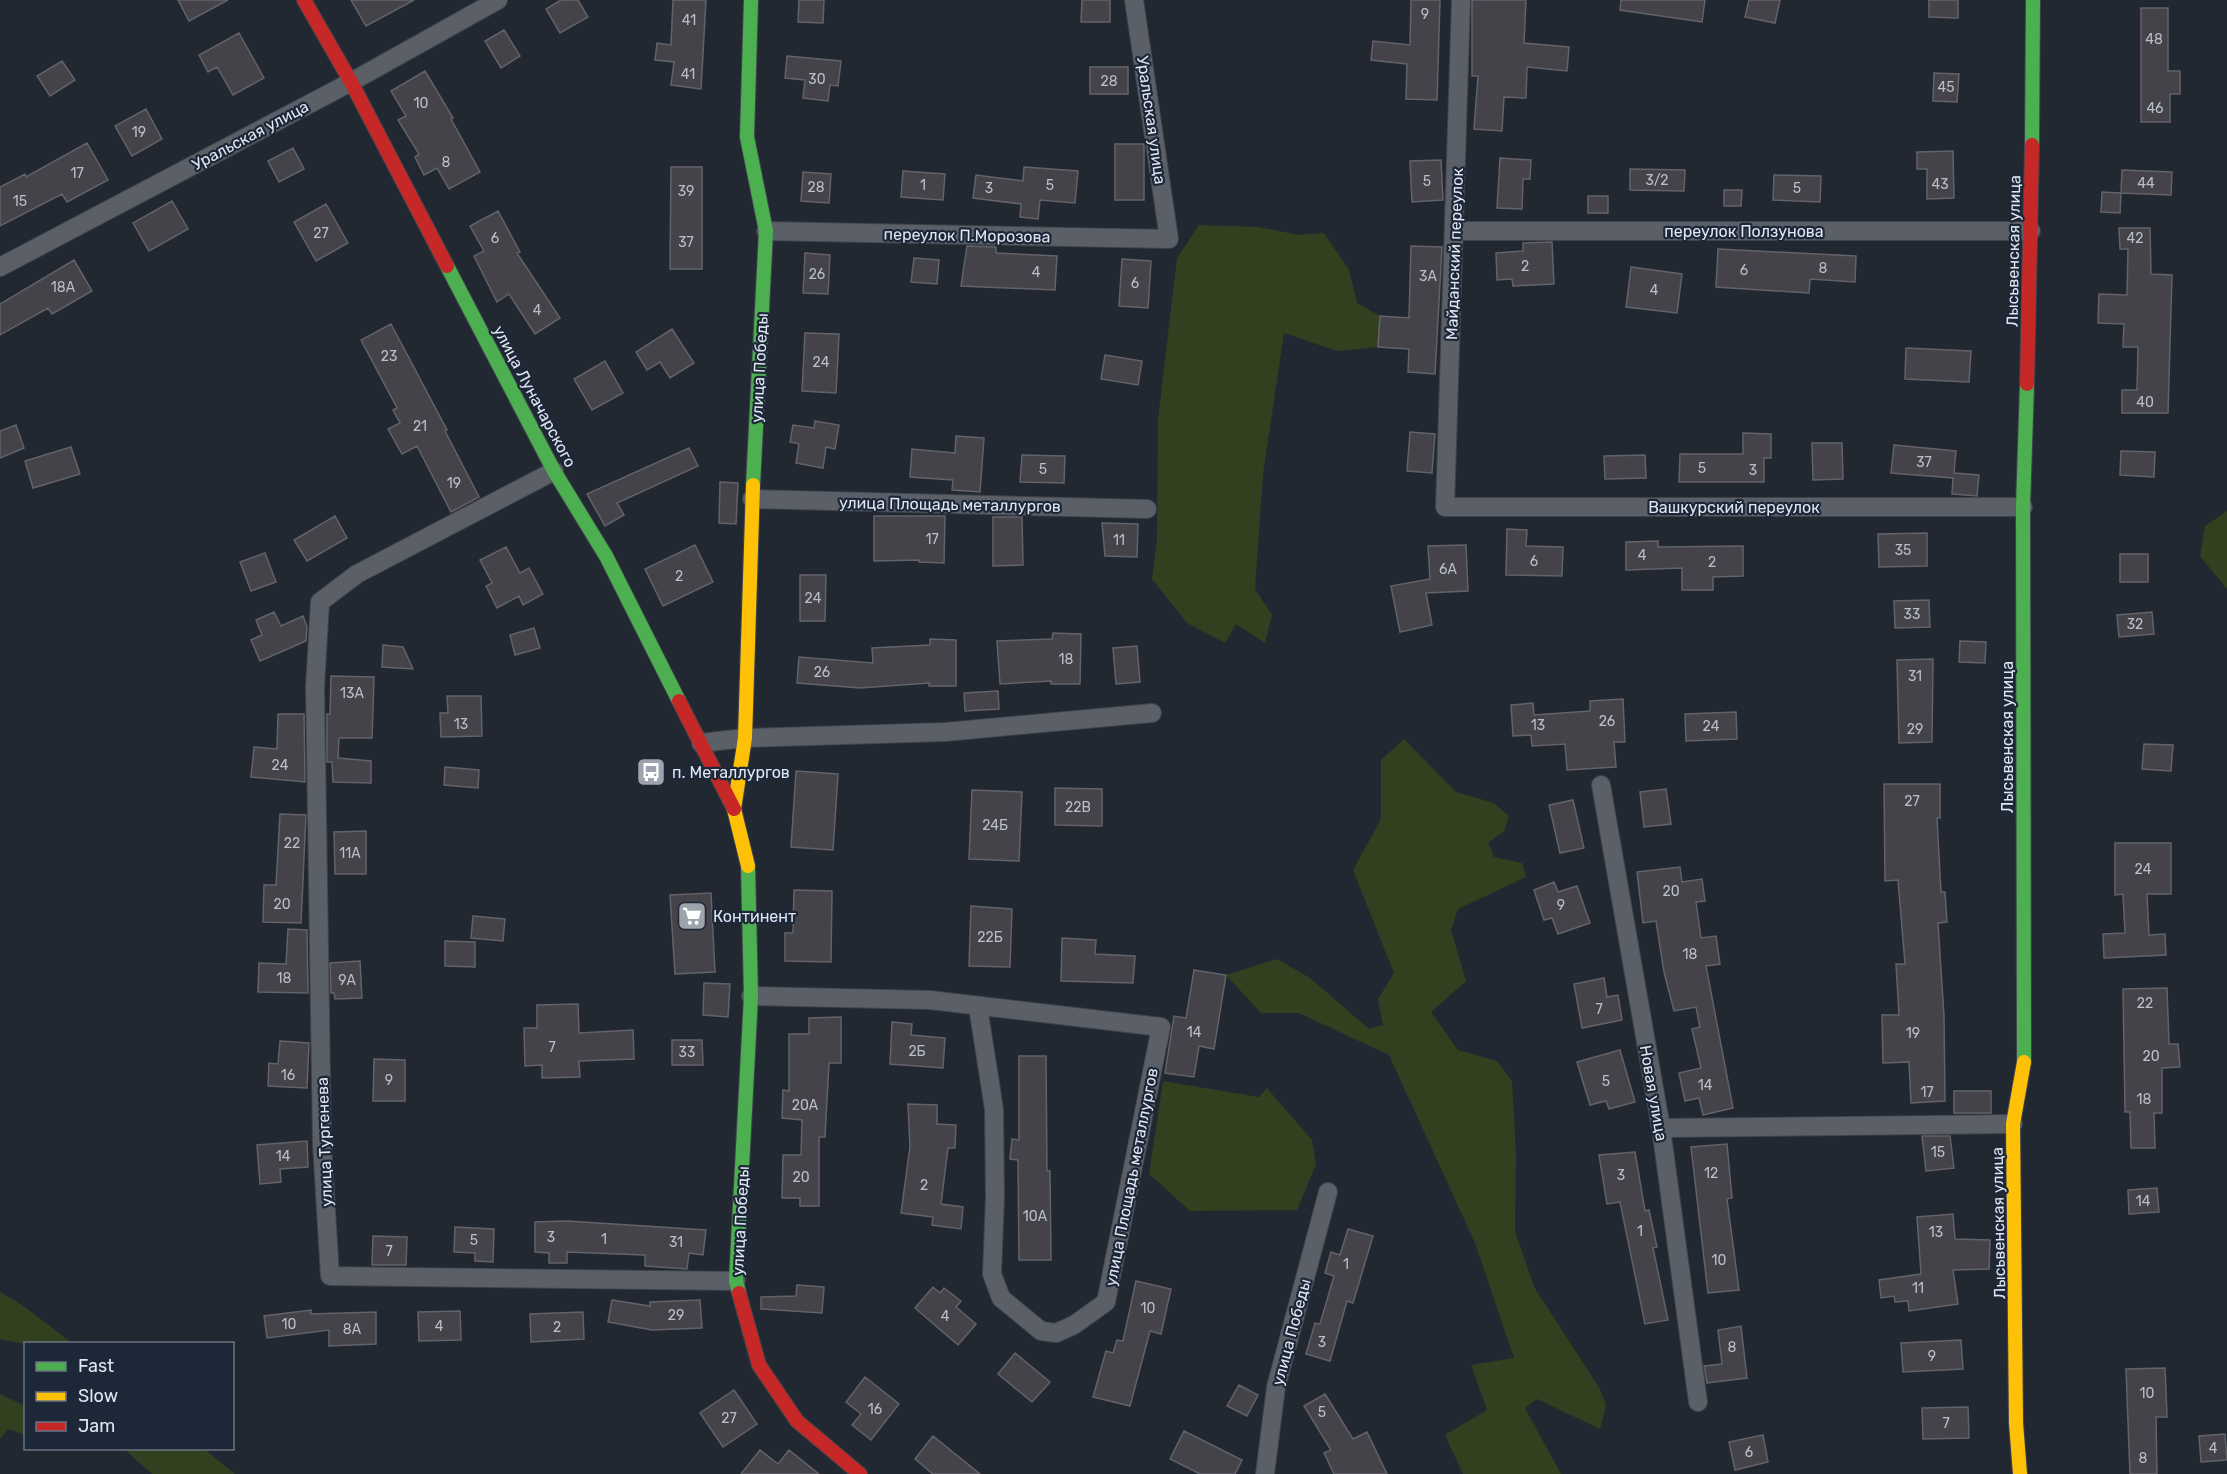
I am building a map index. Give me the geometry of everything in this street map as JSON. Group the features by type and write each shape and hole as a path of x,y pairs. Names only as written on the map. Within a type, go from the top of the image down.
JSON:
{"street":[{"name":"улица Луначарского","path":"304,0 351,82 554,471 606,556 734,809"},
{"name":"Уральская улица","path":"0,267 351,82 498,0"},
{"name":"улица Победы","path":"751,0 747,137 766,231 752,499 746,738 734,809 750,873 751,996 736,1281 759,1365 797,1420 860,1474"},
{"name":"Уральская улица","path":"1134,0 1169,239"},
{"name":"Майданский переулок","path":"1445,507 1456,231 1461,0"},
{"name":"Лысьвенская улица","path":"2020,1474 2016,1423 2013,1124 2024,1067 2023,507 2031,231 2033,0"},
{"name":"переулок П.Морозова","path":"766,231 1169,239"},
{"name":"переулок Ползунова","path":"1456,231 2031,231"},
{"name":"улица Тургенева","path":"554,471 357,574 320,602 315,699 322,1144 330,1275 736,1281"},
{"name":"улица Площадь металлургов","path":"752,499 1147,508"},
{"name":"Вашкурский переулок","path":"1445,507 2023,507"},
{"path":"700,743 746,738 945,732 1152,713"},
{"name":"Новая улица","path":"1601,786 1660,1128 1698,1401"},
{"path":"751,996 930,1000 978,1007"},
{"name":"улица Площадь металлургов","path":"978,1007 1161,1027 1106,1302 1074,1325 1056,1333 1041,1331 1001,1299 992,1274 995,1197 994,1109 978,1007"},
{"path":"1660,1128 2013,1124"},
{"name":"улица Победы","path":"1265,1474 1276,1388 1328,1192"}],"green space":[{"path":"1199,225 1258,227 1299,235 1324,233 1349,270 1357,303 1380,316 1378,347 1337,351 1284,333 1263,474 1255,589 1272,615 1265,643 1236,624 1225,643 1187,623 1152,579 1157,538 1158,419 1177,258"},
{"path":"2227,511 2227,589 2200,556 2205,526"},
{"path":"1404,739 1456,792 1494,803 1509,816 1504,831 1488,843 1494,857 1522,863 1526,877 1458,909 1451,930 1466,981 1431,1012 1458,1050 1497,1061 1512,1081 1516,1152 1515,1231 1534,1287 1600,1389 1606,1405 1600,1429 1537,1399 1525,1408 1561,1474 1463,1474 1445,1435 1487,1410 1471,1365 1514,1358 1475,1243 1389,1055 1299,1013 1261,1013 1226,975 1277,959 1310,978 1369,1029 1383,1025 1378,999 1394,973 1353,870 1381,819 1381,760"},
{"path":"1163,1081 1259,1097 1267,1088 1312,1140 1316,1164 1297,1210 1190,1211 1149,1174"},
{"path":"0,1292 25,1307 71,1342 24,1344 0,1339"},
{"path":"0,1394 24,1406 24,1435 8,1429 0,1439"},
{"path":"125,1450 205,1450 235,1474 152,1474"}],"building":[{"path":"178,0 228,0 189,21"},
{"path":"351,0 414,0 366,26"},
{"path":"561,0 578,0 588,17 560,33 546,9"},
{"path":"673,0 706,0 701,89 671,85 674,62 655,60 657,43 671,45"},
{"path":"799,0 824,0 823,23 798,22"},
{"path":"1082,0 1110,0 1110,22 1081,22"},
{"path":"1411,0 1440,0 1437,100 1406,99 1407,64 1371,60 1373,41 1410,45"},
{"path":"1472,0 1526,0 1524,43 1569,47 1567,71 1527,67 1526,98 1504,97 1502,131 1474,129 1478,76 1472,76"},
{"path":"1621,0 1705,0 1702,22 1620,10"},
{"path":"1749,0 1780,0 1775,23 1745,17"},
{"path":"1929,0 1958,0 1958,18 1929,17"},
{"path":"2141,8 2168,8 2168,71 2180,71 2180,94 2170,94 2170,122 2141,122"},
{"path":"504,30 520,56 501,68 485,41"},
{"path":"239,33 264,78 233,95 217,67 208,72 199,55"},
{"path":"787,56 841,61 838,86 830,85 828,101 803,98 805,80 785,78"},
{"path":"62,61 75,80 50,96 37,76"},
{"path":"1090,67 1128,67 1128,94 1090,94"},
{"path":"425,71 453,118 451,119 480,172 449,189 437,168 424,175 415,157 419,154 398,120 406,116 391,91"},
{"path":"1934,73 1959,74 1957,102 1933,101"},
{"path":"146,109 162,139 132,156 115,126"},
{"path":"87,143 108,180 67,202 62,194 0,226 0,187 25,174 26,177"},
{"path":"1115,144 1144,144 1144,200 1115,200"},
{"path":"293,148 304,169 279,182 268,161"},
{"path":"1953,151 1954,198 1927,199 1927,169 1917,169 1917,152"},
{"path":"1500,158 1531,160 1530,179 1523,179 1522,209 1497,208"},
{"path":"1441,160 1443,200 1412,202 1410,161"},
{"path":"671,167 702,167 702,269 670,269"},
{"path":"1024,167 1078,171 1075,203 1040,200 1038,219 1020,217 1021,204 973,198 976,175 1023,181"},
{"path":"1630,169 1685,170 1684,191 1630,190"},
{"path":"2122,170 2172,172 2171,195 2121,193"},
{"path":"903,171 945,174 943,200 901,197"},
{"path":"803,172 831,174 829,203 801,201"},
{"path":"1774,175 1821,176 1820,202 1773,200"},
{"path":"1724,190 1742,190 1741,206 1724,206"},
{"path":"2102,192 2121,193 2120,213 2101,212"},
{"path":"1588,196 1608,196 1608,213 1588,213"},
{"path":"172,201 188,229 149,251 133,223"},
{"path":"326,204 348,243 316,261 294,222"},
{"path":"498,211 520,252 517,253 560,318 535,334 509,294 497,302 474,256 484,251 470,226"},
{"path":"2119,228 2150,228 2151,274 2172,275 2168,413 2122,413 2122,390 2137,390 2138,347 2123,347 2124,324 2098,323 2099,294 2127,295 2128,249 2120,249"},
{"path":"1552,242 1554,284 1513,286 1512,279 1497,280 1496,253 1523,251 1523,243"},
{"path":"967,246 996,247 996,253 1057,256 1055,290 961,286"},
{"path":"1411,246 1442,247 1435,374 1408,372 1409,349 1378,347 1380,316 1409,318"},
{"path":"1718,249 1856,256 1855,282 1810,279 1809,293 1716,287"},
{"path":"805,253 830,255 828,294 803,293"},
{"path":"914,258 939,260 937,284 911,282"},
{"path":"1122,259 1151,261 1148,308 1119,306"},
{"path":"74,260 92,291 52,314 48,308 0,335 0,304"},
{"path":"1631,267 1682,274 1677,313 1626,307"},
{"path":"391,324 447,430 445,431 479,497 451,512 417,446 402,454 388,429 400,423 393,410 397,408 361,340"},
{"path":"672,329 694,363 670,378 660,362 647,370 636,352"},
{"path":"805,333 839,334 836,393 802,391"},
{"path":"1906,348 1971,351 1969,382 1905,379"},
{"path":"1105,355 1142,361 1138,385 1101,379"},
{"path":"605,361 623,393 592,410 574,379"},
{"path":"815,421 839,425 835,449 826,447 823,468 796,463 799,444 790,442 793,425 814,428"},
{"path":"16,425 24,448 0,458 0,431"},
{"path":"1410,432 1435,434 1432,473 1407,471"},
{"path":"1743,433 1771,434 1771,458 1764,458 1764,482 1679,482 1680,454 1743,454"},
{"path":"956,436 984,438 980,492 952,490 953,480 910,477 912,449 955,453"},
{"path":"1812,443 1842,443 1843,479 1813,480"},
{"path":"1894,445 1956,451 1954,473 1979,475 1977,496 1952,494 1953,478 1891,473"},
{"path":"71,447 80,474 33,488 25,461"},
{"path":"689,448 698,466 617,503 624,515 605,526 587,494"},
{"path":"2121,451 2155,452 2154,477 2120,475"},
{"path":"1022,455 1065,456 1064,483 1020,482"},
{"path":"1645,455 1646,478 1605,479 1604,456"},
{"path":"720,482 738,483 736,524 719,523"},
{"path":"335,516 347,538 307,561 294,540"},
{"path":"874,516 945,516 944,563 919,562 919,560 874,561"},
{"path":"993,517 1022,517 1023,565 993,566"},
{"path":"1102,523 1138,524 1137,557 1105,556"},
{"path":"1507,529 1527,530 1526,546 1563,547 1562,576 1506,575"},
{"path":"1927,533 1927,566 1879,567 1878,534"},
{"path":"1658,541 1658,547 1743,546 1743,576 1713,577 1713,590 1682,590 1682,568 1626,570 1626,542"},
{"path":"695,545 713,582 663,606 645,569"},
{"path":"1466,545 1468,591 1426,593 1432,625 1400,632 1391,586 1430,579 1428,546"},
{"path":"506,547 520,573 529,568 543,594 523,605 519,596 497,608 486,586 492,583 480,560"},
{"path":"265,553 276,582 251,591 240,562"},
{"path":"2120,554 2148,554 2148,582 2120,582"},
{"path":"800,575 826,575 825,621 800,621"},
{"path":"1929,600 1930,627 1895,628 1894,601"},
{"path":"274,612 281,626 303,616 307,627 306,641 260,661 251,640 262,635 256,620"},
{"path":"2152,612 2154,634 2119,637 2117,615"},
{"path":"534,628 540,648 515,655 510,635"},
{"path":"1053,633 1081,634 1080,684 1051,684 1051,681 1000,684 997,641 1052,639"},
{"path":"930,639 956,640 956,686 929,686 929,683 860,688 797,683 799,657 873,663 872,648 930,645"},
{"path":"1960,641 1986,642 1985,663 1959,662"},
{"path":"383,645 403,647 413,669 382,667"},
{"path":"1137,646 1140,682 1116,684 1113,648"},
{"path":"1933,659 1932,742 1899,743 1897,660"},
{"path":"331,676 374,677 372,738 339,738 338,758 371,761 371,783 333,782 332,762 327,762 327,714 330,714"},
{"path":"998,691 999,709 965,711 964,693"},
{"path":"447,696 481,696 482,736 441,737 440,713 448,713"},
{"path":"1623,699 1625,742 1614,742 1616,767 1567,770 1565,744 1532,746 1531,735 1513,736 1511,705 1533,703 1534,715 1590,711 1590,701"},
{"path":"1736,712 1737,739 1686,741 1685,714"},
{"path":"278,714 304,714 305,782 251,777 254,747 277,749"},
{"path":"2144,744 2173,745 2171,771 2142,769"},
{"path":"445,767 479,770 478,788 444,785"},
{"path":"796,771 838,774 833,850 791,847"},
{"path":"1884,784 1940,784 1940,818 1937,818 1941,892 1945,892 1947,922 1938,923 1944,1016 1945,1101 1911,1103 1909,1062 1883,1063 1882,1015 1899,1015 1896,964 1905,964 1898,880 1885,881"},
{"path":"1055,788 1102,789 1102,826 1055,825"},
{"path":"1666,789 1671,824 1644,827 1640,792"},
{"path":"972,790 1022,792 1019,861 969,859"},
{"path":"1573,800 1584,848 1560,853 1549,805"},
{"path":"280,814 306,815 301,923 263,922 264,885 276,885"},
{"path":"366,831 366,874 335,874 334,832"},
{"path":"2115,843 2171,843 2171,894 2147,894 2149,935 2165,934 2166,955 2104,958 2103,934 2125,933 2123,894 2115,895"},
{"path":"1680,867 1682,882 1702,879 1705,901 1696,902 1701,938 1716,936 1720,964 1706,966 1733,1108 1703,1115 1699,1098 1685,1101 1679,1073 1701,1068 1692,1029 1700,1027 1696,1007 1674,1011 1664,972 1656,921 1643,923 1637,872"},
{"path":"1554,882 1558,892 1577,886 1590,923 1558,934 1552,918 1544,920 1534,890"},
{"path":"794,890 832,891 831,962 785,961 785,933 793,933"},
{"path":"711,893 715,972 675,974 670,895"},
{"path":"971,906 1012,909 1010,967 969,966"},
{"path":"473,916 505,919 503,941 471,938"},
{"path":"288,929 307,930 308,993 258,992 259,963 286,964"},
{"path":"1062,938 1096,940 1095,954 1135,956 1133,983 1061,981"},
{"path":"445,941 475,942 475,967 445,966"},
{"path":"360,961 362,998 335,999 334,993 331,993 330,963"},
{"path":"1194,970 1226,975 1214,1049 1199,1046 1194,1077 1165,1073 1174,1016 1186,1018"},
{"path":"1604,978 1607,997 1618,995 1622,1020 1582,1028 1574,984"},
{"path":"704,983 730,984 728,1017 703,1015"},
{"path":"2167,988 2169,1044 2178,1044 2180,1067 2162,1068 2162,1113 2154,1113 2155,1148 2131,1148 2130,1112 2125,1112 2123,989"},
{"path":"578,1004 579,1033 633,1030 634,1059 579,1061 580,1077 542,1078 542,1065 525,1066 524,1028 537,1028 537,1005"},
{"path":"841,1017 841,1063 829,1063 825,1137 819,1137 819,1206 800,1206 800,1198 782,1198 783,1155 801,1155 802,1120 782,1118 783,1090 789,1091 789,1034 809,1034 809,1018"},
{"path":"892,1022 912,1024 911,1035 945,1038 943,1068 890,1064"},
{"path":"672,1040 702,1040 703,1065 672,1065"},
{"path":"280,1041 309,1043 307,1088 268,1086 269,1063 278,1064"},
{"path":"1620,1050 1635,1102 1609,1109 1606,1101 1590,1105 1577,1062"},
{"path":"1019,1056 1046,1056 1047,1171 1050,1171 1051,1260 1019,1260 1018,1160 1010,1159 1012,1139 1019,1140"},
{"path":"374,1059 405,1060 405,1101 373,1101"},
{"path":"1954,1091 1991,1091 1991,1113 1954,1113"},
{"path":"908,1104 937,1105 937,1124 956,1125 955,1148 948,1148 941,1204 963,1207 961,1229 932,1225 933,1217 901,1213 910,1147"},
{"path":"1922,1136 1950,1136 1954,1168 1926,1171"},
{"path":"307,1141 308,1167 280,1169 281,1182 260,1184 257,1145"},
{"path":"1727,1144 1732,1198 1727,1199 1739,1290 1708,1293 1691,1147"},
{"path":"1635,1152 1645,1211 1649,1210 1657,1247 1653,1248 1668,1320 1645,1324 1620,1202 1607,1204 1599,1155"},
{"path":"2157,1188 2159,1212 2129,1214 2128,1190"},
{"path":"1953,1214 1955,1239 1990,1240 1989,1269 1953,1270 1958,1304 1909,1311 1908,1301 1895,1302 1894,1296 1881,1298 1879,1280 1921,1274 1917,1217"},
{"path":"567,1221 706,1230 703,1255 689,1253 687,1269 645,1266 645,1255 567,1252 567,1263 549,1263 549,1253 535,1252 535,1222"},
{"path":"455,1227 494,1229 493,1262 475,1261 475,1253 454,1252"},
{"path":"1348,1229 1373,1236 1353,1303 1347,1301 1330,1361 1306,1354 1315,1323 1320,1324 1334,1276 1325,1273 1331,1252 1340,1255"},
{"path":"373,1236 407,1237 406,1265 372,1265"},
{"path":"1136,1281 1171,1289 1161,1334 1150,1331 1130,1406 1093,1397 1106,1351 1113,1353 1117,1340 1123,1341"},
{"path":"797,1285 824,1287 822,1313 761,1309 761,1297 796,1296"},
{"path":"933,1287 940,1293 944,1288 961,1301 956,1307 976,1324 958,1345 915,1308"},
{"path":"612,1300 650,1306 650,1302 700,1300 702,1328 652,1330 608,1322"},
{"path":"311,1310 311,1314 376,1312 376,1344 329,1346 329,1330 267,1338 264,1316"},
{"path":"460,1311 461,1340 419,1341 418,1312"},
{"path":"583,1312 584,1339 531,1342 530,1314"},
{"path":"1741,1326 1747,1378 1707,1383 1704,1366 1722,1364 1718,1330"},
{"path":"1961,1340 1963,1369 1903,1372 1901,1343"},
{"path":"1015,1353 1050,1382 1032,1402 998,1374"},
{"path":"2165,1368 2167,1417 2156,1417 2157,1474 2130,1474 2126,1369"},
{"path":"865,1377 899,1404 871,1440 852,1425 861,1414 846,1402"},
{"path":"1239,1385 1258,1395 1247,1416 1227,1406"},
{"path":"734,1390 757,1424 723,1447 700,1413"},
{"path":"1325,1394 1353,1439 1367,1432 1387,1474 1334,1474 1324,1453 1331,1450 1304,1406"},
{"path":"1968,1407 1969,1438 1923,1439 1922,1408"},
{"path":"1184,1431 1242,1460 1235,1474 1200,1474 1170,1459"},
{"path":"2225,1434 2227,1460 2201,1462 2199,1436"},
{"path":"1763,1435 1768,1462 1735,1470 1729,1442"},
{"path":"933,1436 980,1474 933,1474 915,1459"},
{"path":"760,1450 778,1464 789,1450 819,1474 741,1474"}],"traffic: fast":[{"path":"751,0 747,137 766,231 753,485"},
{"path":"2032,145 2033,0"},
{"path":"447,266 554,471 606,556 679,701"},
{"path":"2024,1062 2023,507 2027,384"},
{"path":"739,1293 736,1281 751,996 748,866"}],"traffic: slow":[{"path":"748,866 734,809 745,738 753,485"},
{"path":"2020,1474 2016,1423 2013,1124 2024,1062"}],"traffic: jam":[{"path":"304,0 351,82 447,266"},
{"path":"2027,384 2032,145"},
{"path":"679,701 734,809"},
{"path":"739,1293 759,1365 797,1421 860,1474"}],"place":[{"name":"п. Металлургов","path":"651,772"},
{"name":"Континент","path":"692,916"}]}
